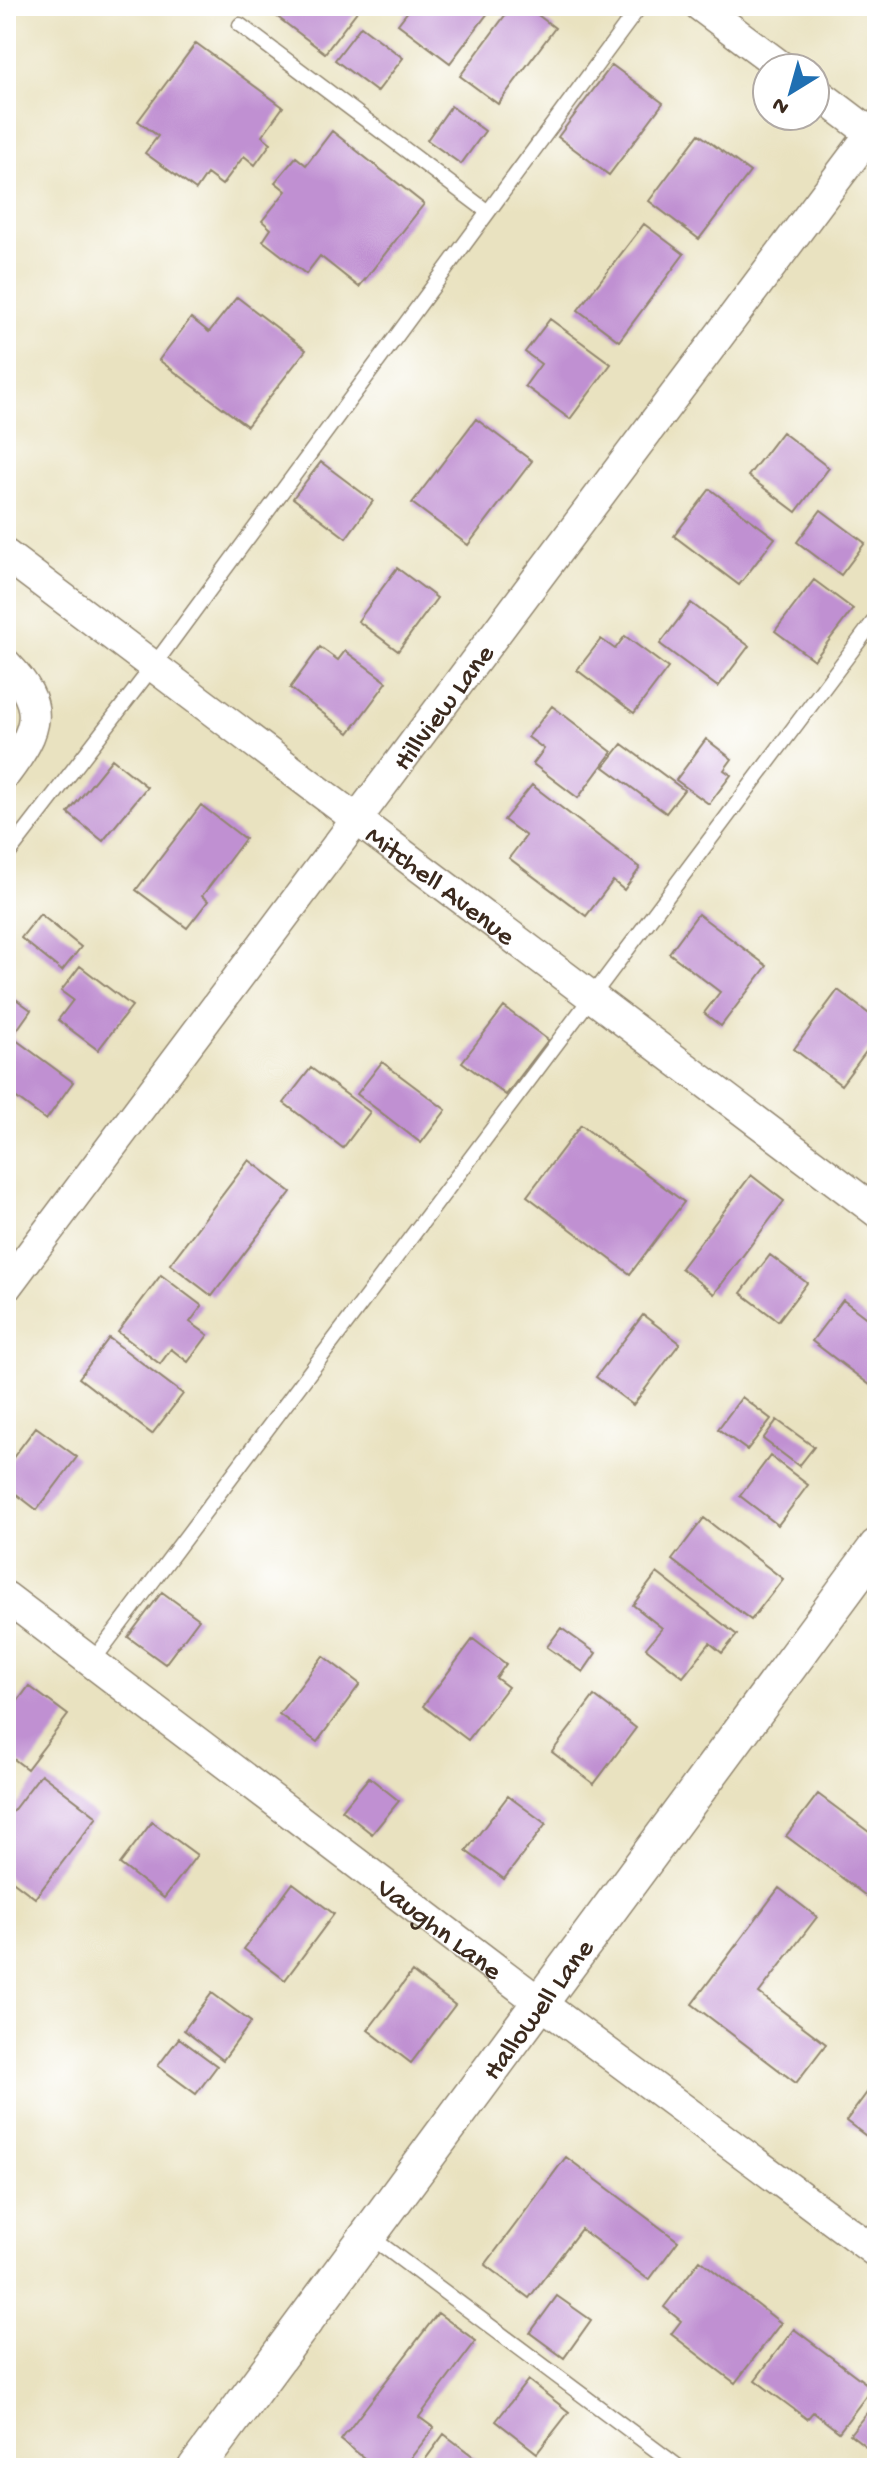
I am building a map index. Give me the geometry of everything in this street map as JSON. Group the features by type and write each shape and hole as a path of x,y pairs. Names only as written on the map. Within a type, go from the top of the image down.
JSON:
{"street":[{"path":"700,6 762,52"},
{"path":"831,102 875,132"},
{"name":"Hillview Lane","path":"6,1287 875,132"},
{"name":"Mitchell Avenue","path":"6,555 358,817 877,1212"},
{"path":"6,664 32,699 36,722 25,748 6,773"},
{"name":"Hallowell Lane","path":"207,2464 367,2234 542,2004 877,1547"},
{"name":"Vaughn Lane","path":"6,1597 542,2004 877,2253"}],"lane":[{"path":"6,857 154,665 640,6"},
{"path":"240,25 488,212"},
{"path":"92,1662 877,617"},
{"path":"367,2234 680,2468"}],"building":[{"path":"263,6 361,6 325,53"},
{"path":"412,6 488,6 491,9 450,63 398,24"},
{"path":"512,6 526,6 555,28 498,104 460,76"},
{"path":"361,26 403,58 377,92 335,60"},
{"path":"196,43 283,107 262,136 271,143 255,165 244,156 222,185 207,174 196,190 145,153 158,136 138,121"},
{"path":"612,65 663,103 609,175 558,137"},
{"path":"451,106 485,131 461,164 427,140"},
{"path":"332,131 424,204 359,287 320,256 306,274 263,241 271,229 262,221 286,191 275,182 296,157 306,165"},
{"path":"699,134 750,172 699,239 649,201"},
{"path":"644,224 684,254 619,341 578,310"},
{"path":"237,297 306,350 247,426 159,360 191,318 209,332"},
{"path":"550,319 611,364 570,419 525,386 541,364 525,352"},
{"path":"476,419 532,461 468,545 412,503"},
{"path":"782,432 829,468 796,512 748,476"},
{"path":"321,462 373,501 346,538 293,498"},
{"path":"710,489 775,538 739,585 674,536"},
{"path":"821,510 865,543 841,575 797,542"},
{"path":"397,568 437,598 398,651 358,621"},
{"path":"814,580 853,609 814,660 775,631"},
{"path":"691,603 749,646 718,687 660,644"},
{"path":"625,636 668,668 634,713 577,670 601,639 615,649"},
{"path":"320,647 338,660 345,651 387,682 349,733 290,688"},
{"path":"552,706 612,752 578,798 533,764 544,749 528,737"},
{"path":"706,739 732,759 724,770 731,775 709,804 676,780"},
{"path":"622,744 684,790 666,813 604,767"},
{"path":"112,759 147,787 103,841 68,813"},
{"path":"532,785 640,868 624,890 613,881 586,916 509,858 526,836 504,820"},
{"path":"201,805 245,839 202,896 208,901 187,928 136,890"},
{"path":"40,914 81,947 62,971 21,938"},
{"path":"698,914 767,966 721,1026 704,1013 720,992 669,953"},
{"path":"80,966 132,1006 98,1050 58,1020 73,1000 61,991"},
{"path":"838,990 877,1020 877,1037 841,1085 794,1049"},
{"path":"6,992 31,1010 12,1037 73,1082 46,1120 6,1090"},
{"path":"504,1007 548,1040 506,1095 462,1062"},
{"path":"382,1062 446,1110 421,1143 357,1094"},
{"path":"311,1068 370,1112 343,1148 284,1103"},
{"path":"581,1125 684,1202 630,1274 527,1196"},
{"path":"249,1160 291,1192 212,1296 170,1264"},
{"path":"751,1175 784,1201 714,1294 681,1268"},
{"path":"770,1255 807,1283 778,1321 741,1293"},
{"path":"161,1275 202,1306 190,1322 208,1335 188,1362 171,1349 160,1364 118,1332"},
{"path":"843,1300 877,1326 877,1376 870,1385 812,1341"},
{"path":"643,1315 680,1343 633,1405 596,1377"},
{"path":"109,1338 183,1394 152,1434 79,1378"},
{"path":"742,1397 771,1419 747,1450 718,1429"},
{"path":"777,1420 814,1447 799,1466 763,1439"},
{"path":"36,1427 77,1457 37,1510 6,1486 6,1467"},
{"path":"770,1456 808,1485 778,1525 740,1496"},
{"path":"704,1518 783,1579 751,1620 672,1560"},
{"path":"657,1573 737,1635 722,1653 710,1643 683,1677 646,1648 662,1628 633,1605"},
{"path":"162,1592 199,1619 165,1664 128,1637"},
{"path":"561,1628 596,1653 583,1672 547,1647"},
{"path":"473,1639 506,1664 496,1678 508,1687 468,1740 423,1706"},
{"path":"323,1656 360,1684 317,1742 279,1714"},
{"path":"29,1686 68,1715 27,1769 6,1753 6,1717"},
{"path":"594,1696 636,1728 594,1784 552,1752"},
{"path":"41,1774 97,1817 35,1898 6,1876 6,1820"},
{"path":"369,1777 399,1801 372,1834 342,1810"},
{"path":"818,1794 877,1838 877,1904 786,1836"},
{"path":"508,1796 546,1824 504,1879 466,1851"},
{"path":"152,1822 197,1855 164,1898 120,1864"},
{"path":"293,1883 334,1914 285,1980 244,1949"},
{"path":"779,1888 817,1917 759,1993 826,2044 796,2083 692,2004"},
{"path":"412,1972 455,2005 411,2063 368,2030"},
{"path":"212,1993 251,2022 223,2060 184,2030"},
{"path":"179,2038 217,2066 196,2094 158,2066"},
{"path":"877,2079 877,2144 846,2121"},
{"path":"566,2157 678,2241 649,2280 581,2229 529,2298 485,2265"},
{"path":"700,2260 781,2323 735,2383 671,2334 681,2321 664,2307"},
{"path":"557,2296 591,2320 564,2358 530,2333"},
{"path":"438,2313 476,2341 419,2417 434,2428 403,2468 377,2468 341,2440"},
{"path":"794,2329 872,2388 839,2432 813,2412 807,2419 755,2380"},
{"path":"528,2380 569,2412 537,2453 496,2421"},
{"path":"877,2400 877,2455 850,2434"},
{"path":"444,2434 483,2464 480,2468 419,2468"}]}
